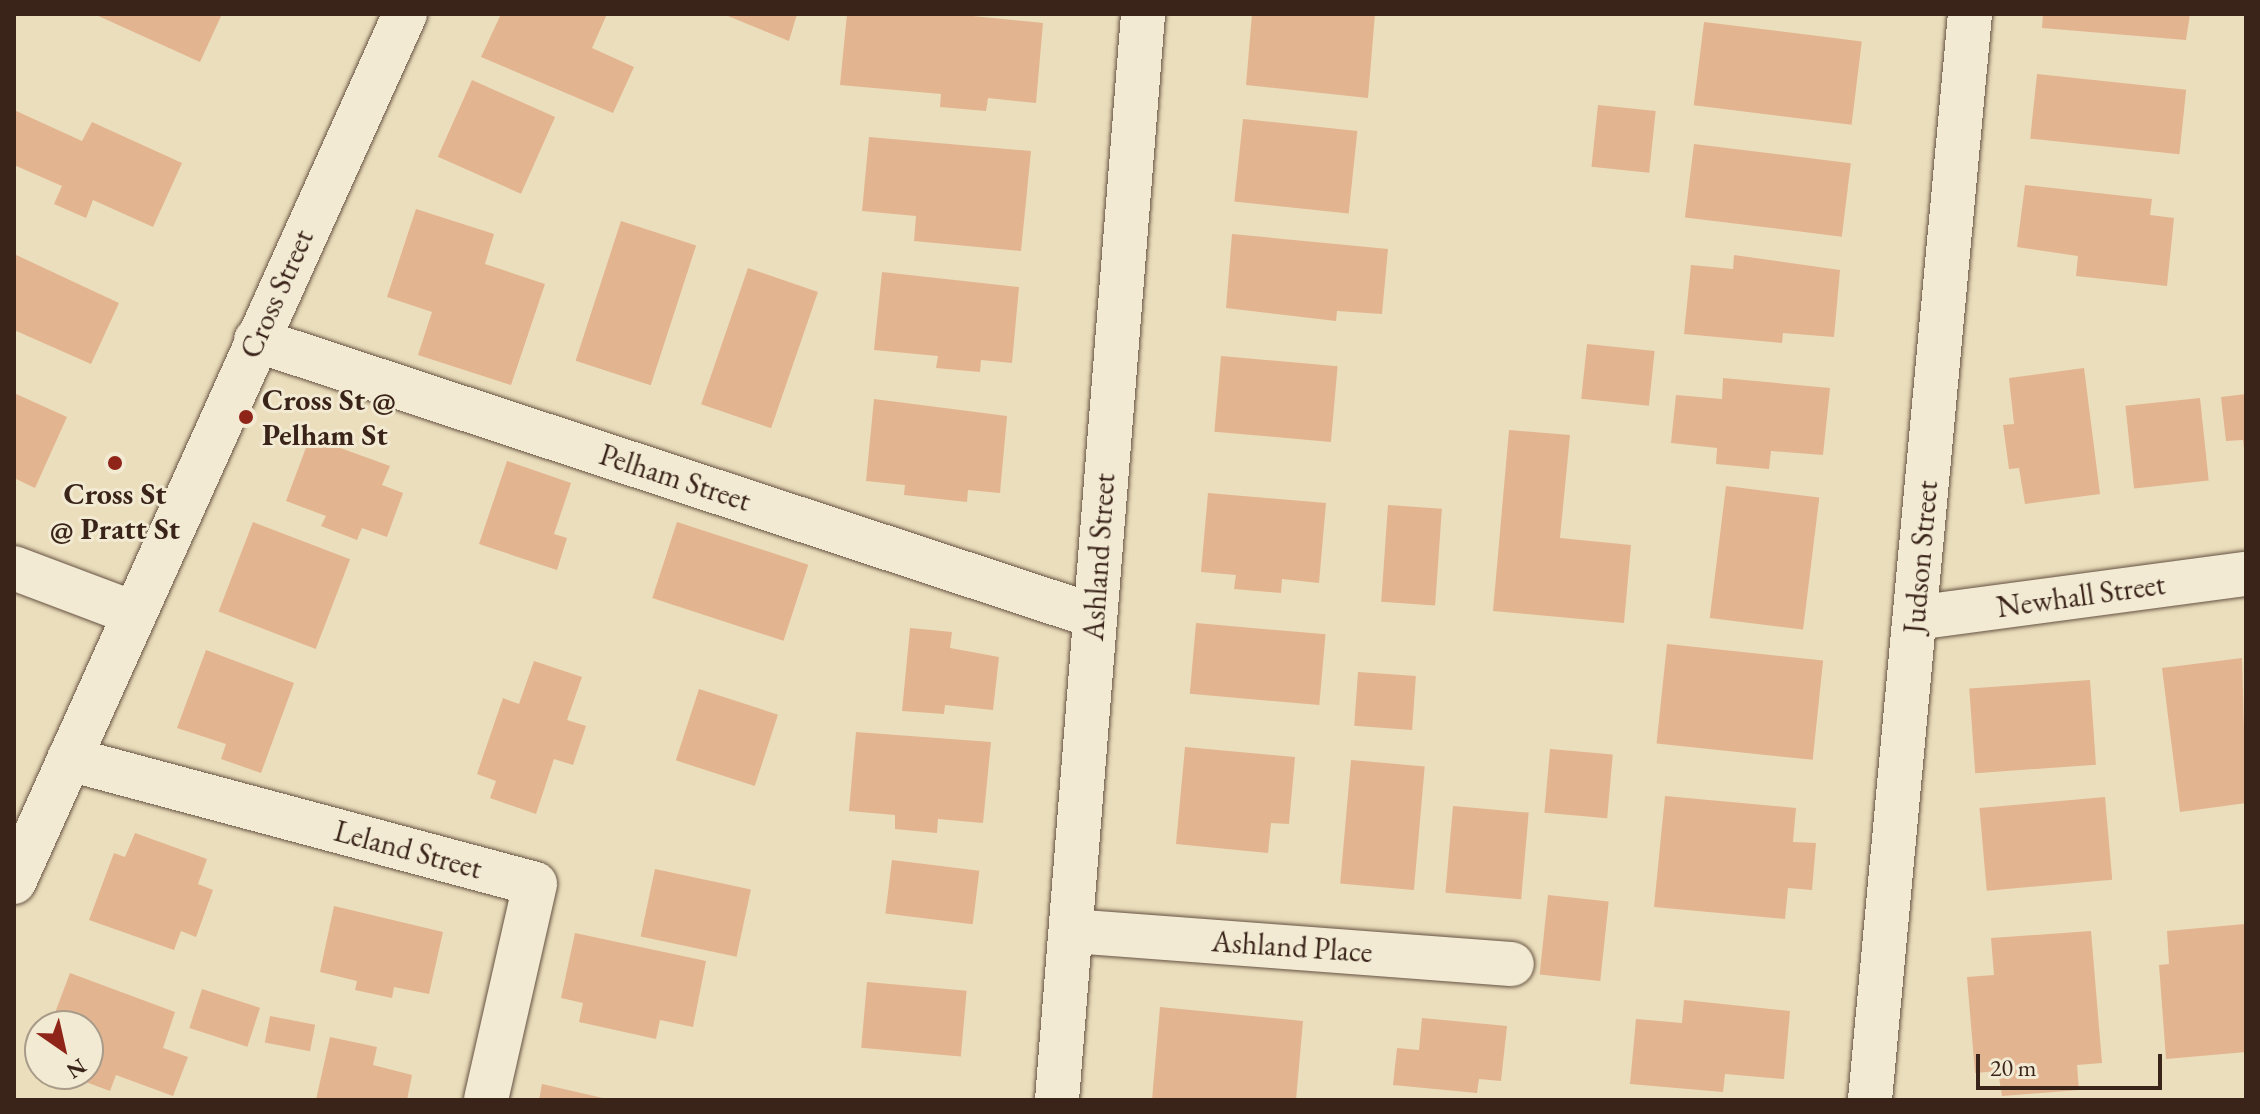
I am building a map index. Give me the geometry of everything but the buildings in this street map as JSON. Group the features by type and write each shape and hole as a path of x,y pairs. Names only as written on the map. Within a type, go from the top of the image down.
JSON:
{"street":[{"name":"Cross Street","path":"14,882 405,14"},
{"name":"Ashland Street","path":"1057,1100 1143,14"},
{"name":"Judson Street","path":"1870,1100 1970,14"},
{"name":"Pelham Street","path":"256,340 1094,616"},
{"path":"14,568 133,613"},
{"name":"Newhall Street","path":"1915,618 2246,574"},
{"name":"Leland Street","path":"69,759 535,884 486,1100"},
{"name":"Ashland Place","path":"1072,931 1512,964"}],"place":[{"name":"Cross St @ Pelham St","path":"246,417"},
{"name":"Cross St @ Pratt St","path":"115,463"}]}
